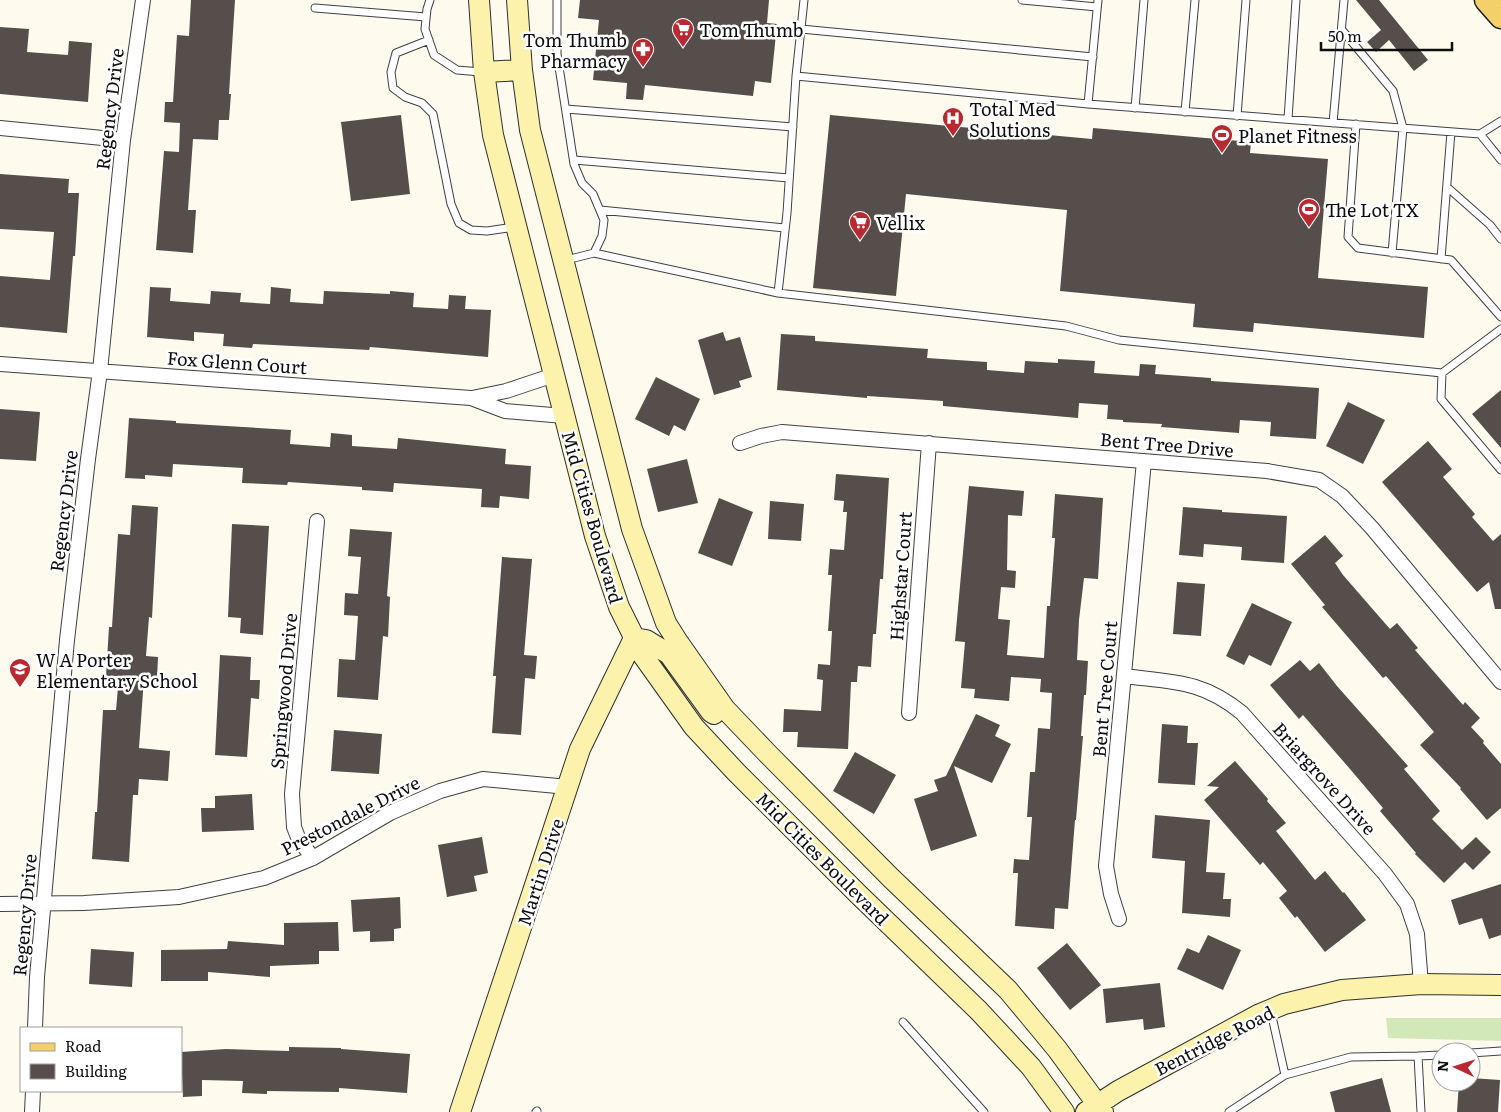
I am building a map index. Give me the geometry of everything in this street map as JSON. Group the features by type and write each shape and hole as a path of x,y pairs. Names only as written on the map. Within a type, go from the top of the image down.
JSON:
{"main road":[{"name":"Mid Cities Boulevard","path":"479,0 484,72 493,134 595,536 619,607 634,638 644,656 694,727 736,772 858,894 979,1011 1031,1068 1064,1112"},
{"name":"Mid Cities Boulevard","path":"517,0 522,70 530,130 632,529 666,623 725,709 884,871 1008,990 1057,1049 1096,1110"},
{"path":"1486,0 1501,18"},
{"path":"484,72 522,70"},
{"path":"634,638 646,640 669,654 711,712 739,724"},
{"name":"Martin Drive","path":"460,1112 580,749 634,638"},
{"name":"Bentridge Road","path":"1096,1110 1118,1091 1258,1015 1284,1004 1342,990 1421,984 1501,985"}],"street":[{"name":"Regency Drive","path":"35,1027 37,977 67,640 100,371 123,140 143,0"},
{"path":"0,128 123,140"},
{"name":"Fox Glenn Court","path":"0,364 471,398 506,391 554,375"},
{"name":"Fox Glenn Court","path":"471,398 505,411 564,416"},
{"name":"Bent Tree Drive","path":"740,443 782,432 1267,471 1319,480 1342,496 1372,528 1501,682"},
{"name":"Highstar Court","path":"909,713 929,443"},
{"name":"Bent Tree Court","path":"1119,919 1111,894 1106,866 1144,461"},
{"name":"Springwood Drive","path":"313,858 299,840 294,827 292,794 317,521"},
{"name":"Briargrove Drive","path":"1124,676 1187,684 1207,690 1225,699 1242,713 1385,874 1407,904 1417,934 1421,984"},
{"name":"Prestondale Drive","path":"0,904 44,904 179,897 264,878 313,858 390,813 440,791 483,779 568,787"},
{"path":"32,1112 33,1092"}],"lane":[{"path":"430,0 425,29 434,55 457,70 484,72"},
{"path":"557,0 557,54 574,160 582,184 593,194 604,220 602,236 594,253"},
{"path":"778,293 790,178 796,76 804,0"},
{"path":"1022,0 1098,4 1088,104"},
{"path":"1135,108 1144,0"},
{"path":"1185,112 1194,0"},
{"path":"1237,116 1246,0"},
{"path":"1288,119 1296,0"},
{"path":"1333,123 1344,0"},
{"path":"315,8 426,18"},
{"path":"801,29 1092,57"},
{"path":"1342,30 1393,91 1402,128 1392,253"},
{"path":"429,40 396,53 391,72 393,88 405,98 422,103 433,114 451,204 459,223 471,230 478,231 516,227"},
{"path":"796,76 1135,108 1480,134 1501,121"},
{"path":"566,109 793,127"},
{"path":"1356,124 1348,237 1358,248 1451,260 1501,317"},
{"path":"1441,259 1451,132"},
{"path":"1480,134 1501,160"},
{"path":"574,160 790,178"},
{"path":"1447,187 1490,225 1501,239"},
{"path":"600,210 785,228"},
{"path":"563,260 594,253 778,293 1066,326 1119,340 1442,373 1480,347 1501,329"},
{"path":"1442,373 1441,399 1501,470"},
{"path":"1270,1010 1285,1076"},
{"path":"903,1022 984,1112"},
{"path":"1481,1052 1501,1051"},
{"path":"1229,1112 1285,1076 1351,1057 1431,1055"},
{"path":"1418,1056 1421,1112"}],"green space":[{"path":"1386,1018 1501,1018 1501,1041 1388,1038"}],"building":[{"path":"191,0 235,0 229,120 219,120 218,140 193,139 188,210 196,210 193,253 156,250 164,151 179,152 180,123 164,122 165,102 173,102 177,35 189,36"},
{"name":"Tom Thumb","path":"580,0 769,0 767,23 777,24 771,83 755,81 753,96 645,85 643,100 626,99 627,83 593,80 599,20 578,18"},
{"path":"1356,0 1379,0 1428,60 1414,71 1389,40 1376,52 1367,42 1381,30"},
{"path":"0,27 29,29 27,52 68,55 69,41 92,43 88,102 0,94"},
{"path":"401,115 410,194 351,201 341,122"},
{"path":"830,115 1092,139 1093,128 1251,142 1250,153 1328,159 1318,278 1428,287 1424,338 1254,323 1253,332 1193,327 1195,304 1060,291 1067,210 906,194 896,296 813,288"},
{"path":"0,174 69,179 68,193 79,193 67,333 0,327 0,276 50,280 54,232 0,229"},
{"path":"150,287 171,288 170,301 210,304 211,291 241,293 240,302 270,304 271,287 291,289 290,302 323,304 324,291 390,294 390,291 414,293 413,307 448,309 449,295 466,296 465,309 491,310 488,357 370,347 369,350 253,344 252,348 223,346 224,334 194,332 194,341 147,337"},
{"path":"723,332 726,341 740,337 752,377 739,381 741,387 714,395 698,340"},
{"path":"781,334 815,336 815,341 928,349 927,358 987,362 987,370 1024,373 1025,361 1058,363 1058,359 1095,361 1094,373 1139,376 1140,364 1156,365 1155,374 1211,378 1211,381 1319,388 1316,439 1270,436 1271,422 1240,420 1239,433 1161,427 1162,424 1123,422 1123,420 1107,419 1108,405 1079,403 1078,418 943,406 943,401 867,396 867,398 777,390"},
{"path":"656,377 700,399 685,431 674,425 669,436 635,419"},
{"path":"1501,390 1501,448 1472,414"},
{"path":"1348,402 1385,420 1363,464 1326,446"},
{"path":"0,409 40,412 36,461 0,459"},
{"path":"129,418 176,421 176,423 291,430 290,444 330,447 331,433 352,435 352,446 397,449 398,438 506,449 505,464 531,466 529,499 500,496 499,508 481,507 482,489 394,483 393,492 362,490 362,487 288,482 287,485 242,483 243,468 173,464 172,477 145,475 145,479 125,478"},
{"path":"1428,441 1452,469 1443,477 1475,514 1472,517 1493,541 1501,534 1501,609 1495,609 1489,582 1477,592 1382,482"},
{"path":"687,459 698,503 658,512 647,469"},
{"path":"836,474 889,478 883,579 880,579 876,634 873,634 871,667 858,666 857,682 851,682 848,749 797,747 798,732 783,732 784,709 821,711 823,680 817,679 818,664 830,665 832,631 828,631 832,575 828,575 830,549 844,550 847,512 843,512 844,501 834,500"},
{"path":"969,486 1024,491 1022,516 1008,515 1007,570 1016,571 1015,588 1001,587 998,619 1010,620 1007,655 1044,658 1047,606 1050,606 1055,538 1052,538 1055,494 1103,498 1098,579 1084,578 1079,620 1077,660 1088,661 1068,909 1055,908 1054,929 1015,926 1018,873 1013,873 1014,859 1029,860 1032,817 1027,817 1030,772 1035,772 1038,728 1050,729 1052,693 1040,692 1041,679 1011,677 1009,701 974,698 975,689 961,688 965,642 955,641"},
{"path":"719,498 753,512 732,566 698,553"},
{"path":"770,501 804,504 801,541 768,539"},
{"path":"132,505 158,507 152,618 149,617 146,656 158,657 157,679 144,678 139,748 170,751 168,781 139,779 138,795 133,795 129,862 92,859 95,812 97,812 103,710 116,710 119,676 106,676 109,627 112,627 118,534 130,535"},
{"path":"1183,507 1222,510 1222,512 1287,516 1284,563 1241,560 1242,547 1204,544 1203,557 1179,555"},
{"path":"232,524 269,526 263,635 240,633 241,618 228,617"},
{"path":"350,529 392,532 387,596 390,597 388,637 383,636 378,700 337,697 339,659 355,660 358,616 344,615 345,593 358,594 361,557 348,556"},
{"path":"1325,535 1343,556 1335,563 1343,575 1390,629 1397,623 1418,648 1415,650 1463,705 1465,702 1480,718 1471,727 1501,764 1501,808 1487,820 1461,788 1420,745 1434,732 1386,676 1383,678 1322,607 1325,605 1291,564"},
{"path":"502,557 532,559 524,655 537,656 535,679 525,678 521,735 492,733 496,676 493,676"},
{"path":"1177,582 1205,584 1201,636 1173,634"},
{"path":"1252,603 1292,622 1271,666 1249,655 1244,665 1226,656"},
{"path":"220,655 251,657 250,680 260,680 259,699 251,698 247,757 215,755"},
{"path":"1300,660 1310,671 1319,663 1408,766 1404,769 1440,811 1432,819 1462,850 1476,837 1491,852 1473,870 1465,862 1444,883 1415,854 1380,811 1383,808 1303,715 1299,719 1270,685"},
{"path":"976,714 1000,725 995,736 1011,744 992,783 954,766 977,836 931,851 914,799 938,791 934,780 946,776"},
{"path":"1162,724 1188,726 1187,743 1198,743 1195,785 1158,783"},
{"path":"334,730 382,734 379,774 331,771"},
{"path":"855,752 896,775 874,814 833,791"},
{"path":"1235,761 1286,823 1276,831 1315,880 1325,871 1366,920 1325,952 1297,916 1295,918 1279,898 1287,891 1263,862 1260,865 1204,800 1219,787 1207,786"},
{"path":"252,794 254,830 202,832 201,808 215,808 215,796"},
{"path":"1155,815 1210,820 1206,872 1225,873 1223,899 1231,899 1230,917 1182,913 1185,861 1152,858"},
{"path":"482,837 488,873 474,876 477,891 447,897 438,845"},
{"path":"1501,884 1501,935 1489,939 1482,918 1459,925 1451,900"},
{"path":"400,897 401,928 394,929 394,941 370,942 370,931 353,932 351,900"},
{"path":"338,922 339,951 319,951 319,964 270,966 270,977 208,972 208,981 161,981 161,950 227,949 228,941 284,945 284,923"},
{"path":"1208,935 1241,950 1223,990 1177,969 1187,948 1199,953"},
{"path":"1067,943 1101,985 1070,1010 1037,968"},
{"path":"91,949 134,952 132,987 89,984"},
{"path":"1160,983 1165,1027 1144,1030 1143,1019 1106,1023 1103,989"},
{"path":"289,1047 341,1048 410,1054 407,1093 339,1088 339,1092 267,1091 267,1094 242,1093 243,1081 202,1080 202,1096 183,1097 182,1052 226,1049 289,1051"},
{"path":"1382,1078 1391,1112 1335,1112 1330,1092"},
{"path":"1481,1079 1500,1080 1498,1112 1457,1112 1458,1092 1481,1092"}],"place":[{"name":"Tom Thumb","path":"683,48"},
{"name":"Tom Thumb Pharmacy","path":"643,68"},
{"name":"Total Med Solutions","path":"953,137"},
{"name":"Planet Fitness","path":"1222,154"},
{"name":"The Lot TX","path":"1309,228"},
{"name":"Vellix","path":"860,241"},
{"name":"W A Porter Elementary School","path":"20,688"}]}
